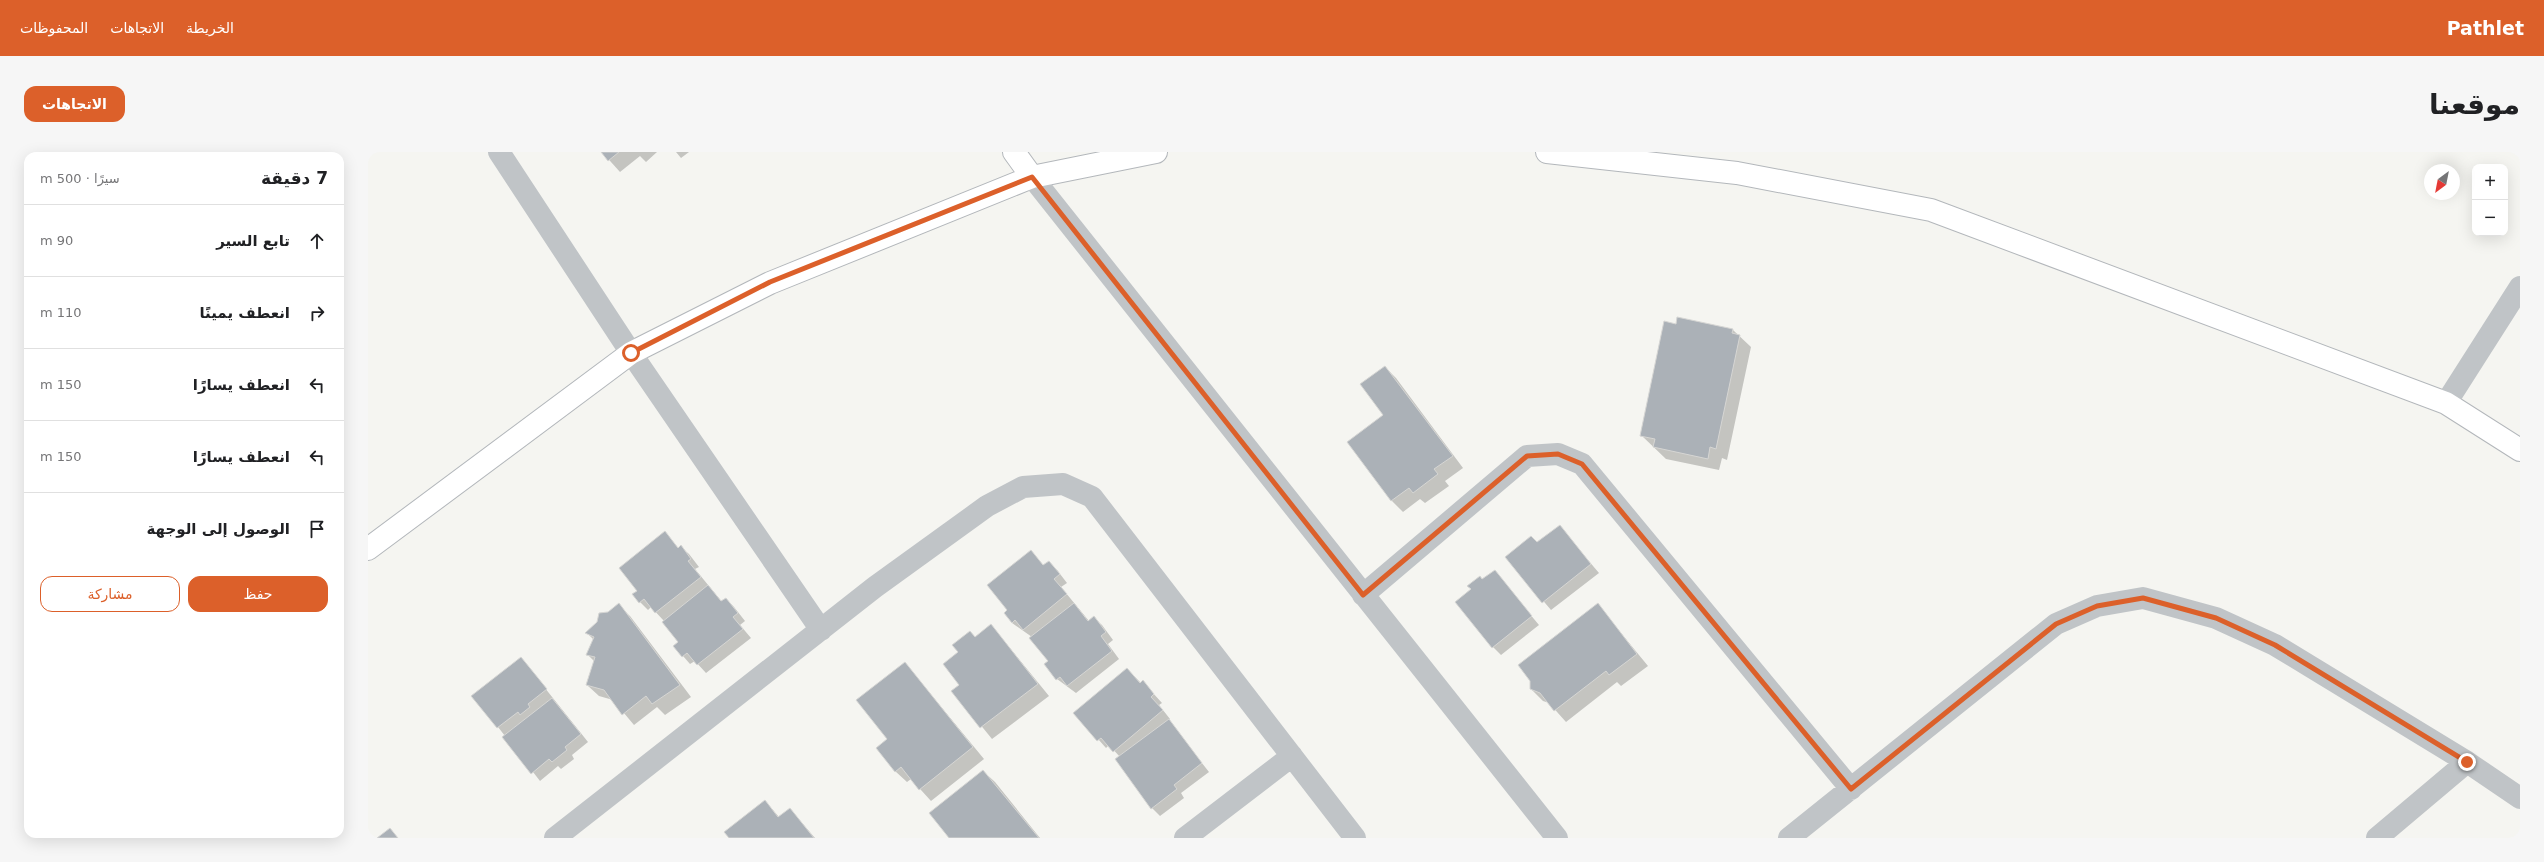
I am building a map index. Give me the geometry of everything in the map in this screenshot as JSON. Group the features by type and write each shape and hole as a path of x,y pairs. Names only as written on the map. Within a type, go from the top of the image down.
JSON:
{"street":[{"path":"499,152 631,353 821,630"},
{"path":"1014,152 1032,177 1557,838"},
{"path":"368,549 631,353 770,282 1032,177 1156,152"},
{"path":"1547,152 1737,173 1930,210 2446,403 2520,450"},
{"path":"2446,403 2520,287"},
{"path":"1363,595 1527,456 1558,454 1582,464 1851,789"},
{"path":"555,838 875,586 987,506 1023,488 1062,484 1092,497 1355,838"},
{"path":"1789,838 2056,624 2097,606 2143,598 2216,618 2275,645 2467,762 2520,798"},
{"path":"1185,838 1292,756"},
{"path":"2377,838 2467,762"}],"building":[{"path":"601,152 619,152 608,161"},
{"path":"1677,317 1733,329 1732,333 1740,335 1716,449 1710,447 1708,459 1653,447 1655,439 1640,436 1664,321 1676,324"},
{"path":"1385,366 1453,456 1434,469 1438,474 1413,493 1409,488 1391,501 1347,442 1383,415 1360,384"},
{"path":"1560,525 1591,564 1542,603 1505,557 1531,536 1537,542"},
{"path":"665,531 678,548 681,545 691,559 688,561 701,577 655,613 644,599 639,603 632,594 637,591 619,568"},
{"path":"1031,550 1043,565 1049,561 1060,574 1054,579 1067,594 1023,630 1015,620 1012,623 1004,613 1007,610 987,585"},
{"path":"1495,570 1532,616 1492,648 1455,602 1471,589 1467,586 1480,576 1482,579"},
{"path":"708,585 721,601 726,598 738,613 733,617 743,629 697,665 687,653 682,657 673,646 678,642 662,622"},
{"path":"619,603 680,685 652,704 646,696 622,715 604,690 586,685 595,657 586,655 594,637 585,633 597,622 599,613 608,612"},
{"path":"1074,603 1088,621 1094,616 1106,632 1101,636 1112,651 1067,686 1060,677 1056,680 1044,664 1048,661 1029,638"},
{"path":"1598,603 1637,654 1609,675 1606,671 1554,711 1540,693 1530,689 1530,681 1518,665"},
{"path":"991,624 1038,684 980,728 951,691 959,685 943,664 958,652 952,645 970,631 975,637"},
{"path":"521,657 547,689 528,704 530,707 520,715 518,712 497,728 471,696"},
{"path":"905,662 973,747 919,790 901,767 895,772 876,748 887,739 856,700"},
{"path":"1127,668 1140,683 1143,680 1154,694 1151,697 1163,710 1113,752 1101,738 1097,741 1073,713"},
{"path":"552,698 581,734 565,747 567,750 552,762 549,759 531,774 502,737"},
{"path":"1169,719 1202,763 1174,785 1177,789 1151,809 1115,759"},
{"path":"983,770 1039,838 949,838 929,813"},
{"path":"765,800 778,817 790,808 814,838 729,838 724,832"},
{"path":"390,828 398,838 377,838"}],"route":[{"path":"631,353 770,282 1032,177 1046,197 1363,595 1527,456 1558,454 1582,464 1851,789 2056,624 2097,606 2143,598 2216,618 2275,645 2467,762"}]}
